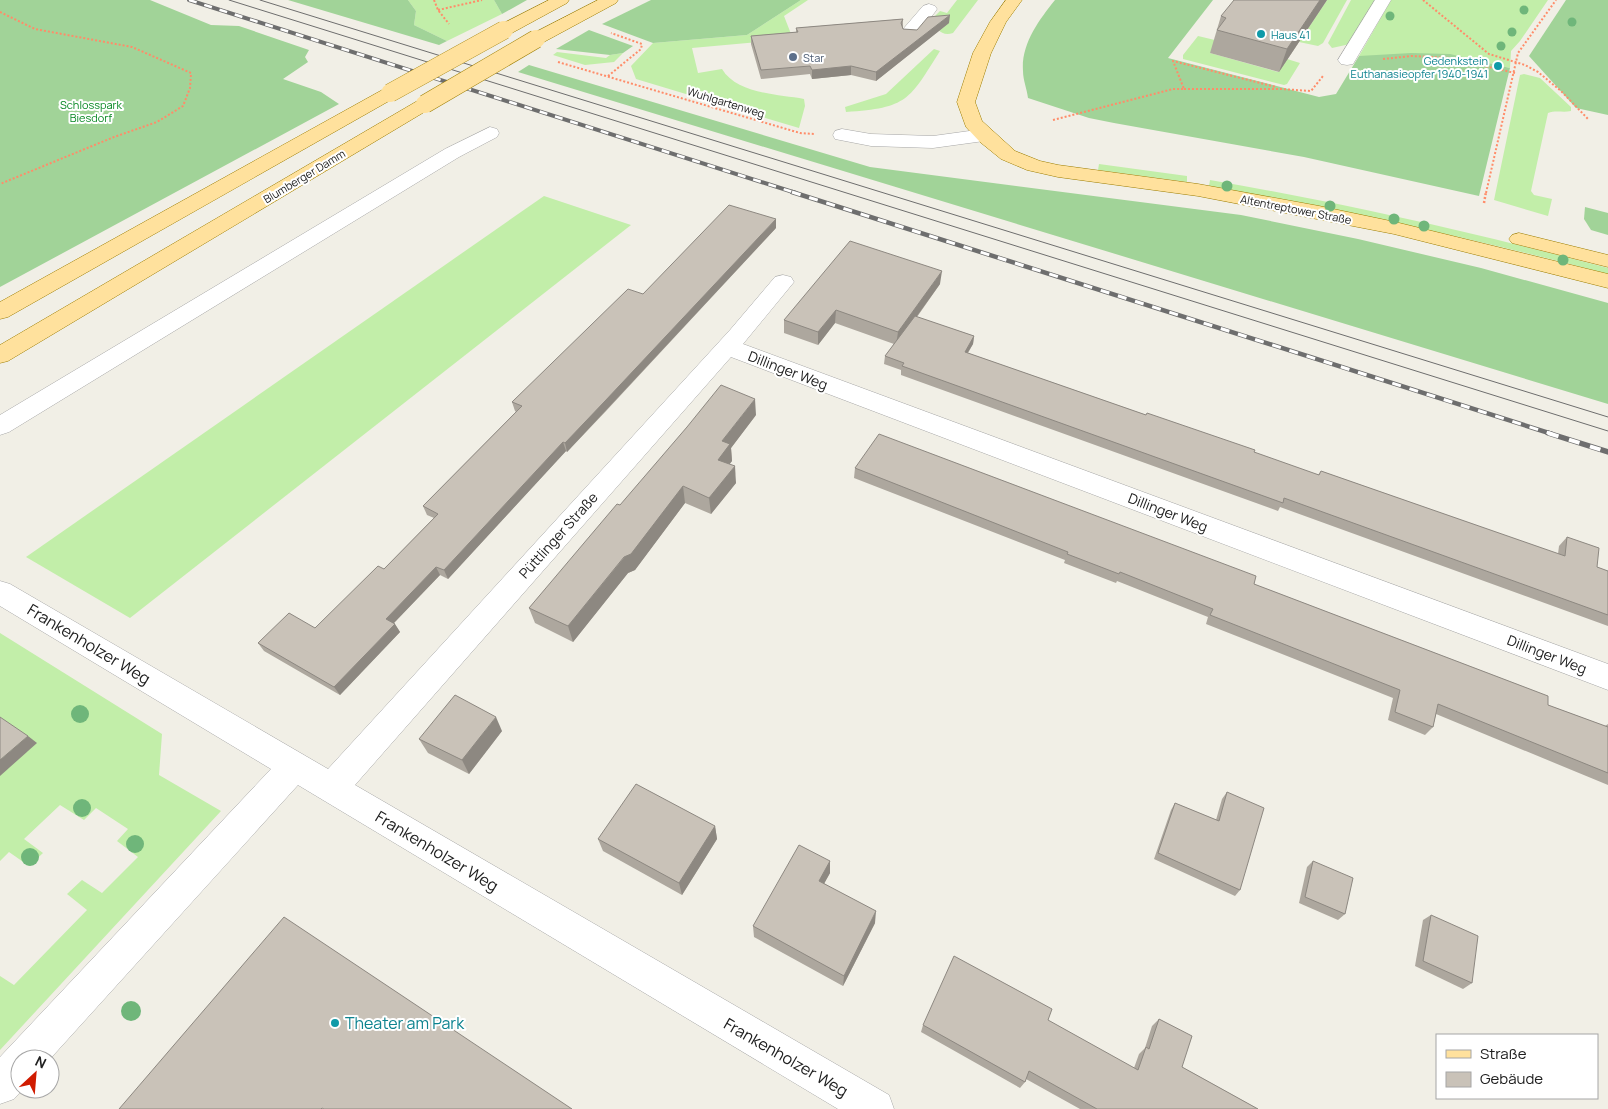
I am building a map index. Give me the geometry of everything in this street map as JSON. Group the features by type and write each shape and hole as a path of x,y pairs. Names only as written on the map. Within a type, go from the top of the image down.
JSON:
{"main road":[{"path":"0,312 390,93 561,0"},
{"name":"Blumberger Damm","path":"0,355 536,39 610,0"},
{"name":"Altentreptower Straße","path":"1014,0 998,22 982,53 966,102 974,123 986,137 1008,154 1034,166 1058,171 1198,190 1319,212 1608,281"},
{"name":"Altentreptower Straße","path":"986,137 1039,150 1201,173 1425,216"},
{"path":"1501,234 1608,262"}],"street":[{"path":"1347,60 1383,0"},
{"path":"910,32 929,9"},
{"path":"0,426 452,153 490,133"},
{"path":"842,135 871,140 933,142 986,137"},
{"name":"Püttlinger Straße","path":"331,788 784,282"},
{"name":"Dillinger Weg","path":"727,347 1608,677"},
{"name":"Frankenholzer Weg","path":"0,592 875,1109"},
{"path":"33,1049 294,767"},
{"path":"0,1085 10,1074"}],"path":[{"path":"434,0 438,10 482,0"},
{"path":"1423,0 1489,54 1497,58 1517,62 1543,75 1589,120"},
{"path":"1484,202 1515,73 1518,53 1556,0"},
{"path":"0,12 35,29 132,47 191,73 190,88 183,106 157,122 114,137 0,184"},
{"name":"Wuhlgartenweg","path":"607,31 642,44 641,49 608,76 800,133 842,135"},
{"path":"1053,120 1173,89 1281,89 1311,92 1318,85 1326,71 1347,60 1412,56 1450,58 1515,73"},
{"path":"1184,89 1173,61 1281,89"}],"green space":[{"name":"Schlosspark Biesdorf","path":"0,0 150,0 211,25 239,26 309,50 305,57 308,62 283,79 321,92 339,104 0,287"},
{"path":"288,0 408,0 416,11 414,25 447,41 439,45"},
{"path":"408,0 494,0 502,14 447,41 414,25 416,11"},
{"path":"494,0 527,0 502,14"},
{"path":"651,0 801,0 747,35 653,43 602,24"},
{"path":"801,0 808,0 784,16 793,39 692,48 698,73 722,69 737,84 747,88 759,92 804,99 805,106 799,128 636,79 631,66 653,43 747,35"},
{"path":"957,0 978,0 953,33 943,33 935,26 932,19 940,11 947,13"},
{"path":"1055,0 1213,0 1168,58 1319,97 1336,94 1359,56 1411,53 1450,54 1510,68 1479,196 1304,157 1089,118 1028,98 1023,74 1025,51 1037,24"},
{"path":"1327,0 1347,0 1323,43 1318,46 1299,42"},
{"path":"1351,0 1377,0 1350,44 1332,48 1328,43"},
{"path":"1391,0 1548,0 1511,51 1510,68 1476,60 1359,56"},
{"path":"1566,0 1608,0 1608,115 1576,108 1529,56"},
{"path":"589,30 633,46 623,53 610,55 556,49"},
{"path":"1198,36 1219,41 1210,53 1278,72 1287,59 1300,63 1287,84 1284,85 1183,59 1183,55"},
{"path":"934,49 940,51 921,81 905,98 895,104 882,108 846,112 845,107 886,94"},
{"path":"557,52 606,58 610,55 623,53 614,62 585,65 553,55"},
{"path":"529,65 870,167 1241,215 1358,239 1481,268 1608,303 1608,404 518,72"},
{"path":"1524,74 1540,78 1571,107 1571,111 1548,113 1531,191 1534,195 1552,199 1548,216 1494,200 1520,75"},
{"path":"1099,164 1187,176 1187,182 1098,170"},
{"path":"1210,180 1360,209 1459,231 1608,268 1608,274 1409,226 1209,186"},
{"path":"544,196 631,225 130,618 26,557"},
{"path":"1585,207 1608,213 1608,235 1591,230 1584,219"},
{"path":"0,633 162,734 159,775 221,811 0,1050 0,976 14,985 87,910 67,894 82,880 102,893 138,857 117,841 128,829 96,808 84,820 60,805 24,839 43,853 29,866 9,852 0,861"}],"building":[{"path":"1234,0 1320,0 1287,49 1217,30 1226,18 1221,16"},
{"path":"950,15 876,72 851,66 812,70 810,66 761,70 751,36 798,32 796,28 903,19 901,23 903,29 917,30 928,17"},
{"path":"729,205 776,219 565,443 563,442 444,570 436,567 386,619 395,624 334,687 258,643 289,613 315,628 378,566 384,569 438,514 423,506 522,406 512,402 628,289 643,294"},
{"path":"850,241 942,271 898,332 836,310 818,332 784,320"},
{"path":"915,316 974,336 965,352 1146,415 1147,413 1255,450 1254,452 1319,475 1321,471 1565,556 1567,537 1599,548 1597,567 1608,571 1608,615 1284,498 1283,503 902,366 904,363 885,356"},
{"path":"721,385 755,399 722,441 730,444 718,460 735,466 709,498 683,486 631,554 624,557 568,626 529,608 617,504 620,505"},
{"path":"879,434 1256,576 1254,584 1548,696 1548,705 1608,727 1608,773 1438,704 1433,727 1395,712 1400,690 1210,615 1213,609 1120,572 1119,574 1067,554 1068,552 855,468"},
{"path":"455,695 496,717 462,760 419,739"},
{"path":"0,717 28,736 0,760"},
{"path":"636,784 715,826 679,883 598,839"},
{"path":"1227,792 1264,808 1240,890 1158,853 1175,803 1219,821"},
{"path":"799,845 830,861 819,881 876,911 844,976 753,926"},
{"path":"1313,861 1353,878 1345,914 1305,897"},
{"path":"1431,915 1478,936 1472,983 1423,961"},
{"name":"Theater am Park","path":"284,917 572,1109 119,1109"},
{"path":"954,956 1052,1009 1048,1020 1138,1070 1146,1047 1149,1049 1159,1019 1192,1036 1182,1067 1258,1109 1097,1109 1029,1071 1025,1082 923,1025"}],"tram line":[{"path":"229,0 1608,431"},
{"path":"260,0 1608,417"}],"railway":[{"path":"189,0 796,193"},
{"path":"792,192 1552,434"},
{"path":"1548,433 1608,452"}],"place":[{"name":"Haus 41","path":"1261,34"},
{"name":"Star","path":"793,57"},
{"name":"Gedenkstein Euthanasieopfer 1940-1941","path":"1498,66"},
{"name":"Theater am Park","path":"335,1023"}]}
